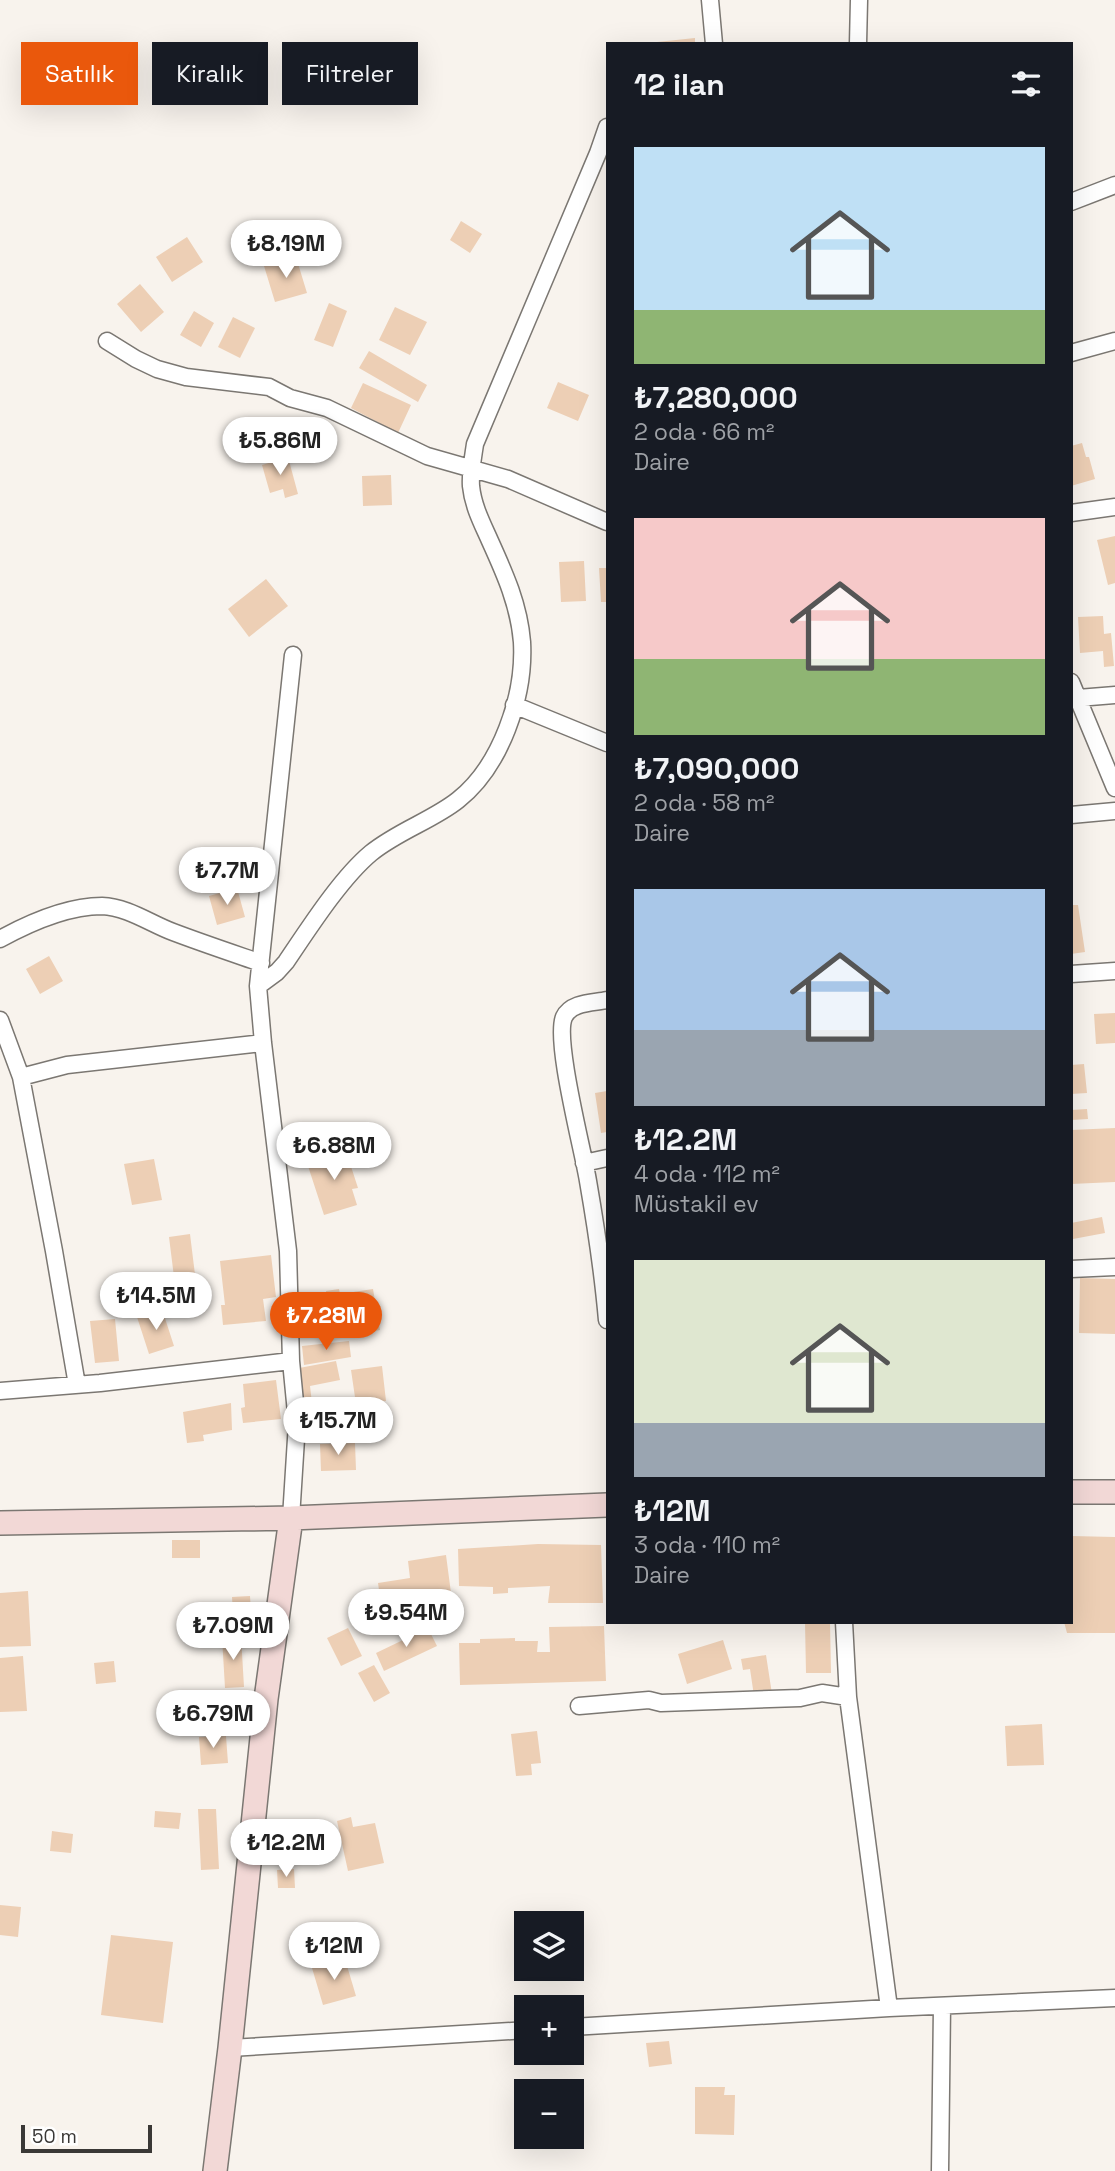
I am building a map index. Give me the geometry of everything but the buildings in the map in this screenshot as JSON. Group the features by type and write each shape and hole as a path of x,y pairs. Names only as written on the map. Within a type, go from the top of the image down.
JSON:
{"street":[{"path":"710,0 714,42"},
{"path":"858,42 859,0"},
{"path":"258,986 286,962 354,870 369,854 457,801 494,758 507,732 522,649 520,624 508,580 476,511 471,488 471,468 475,444 606,130"},
{"path":"1073,201 1115,186"},
{"path":"107,341 157,369 186,377 269,387 290,398 327,408 427,456 508,479 606,522"},
{"path":"1073,352 1115,341"},
{"path":"1073,513 1115,508"},
{"path":"215,2171 265,1699 291,1518 297,1423 291,1361 288,1251 258,986 293,655"},
{"path":"1073,687 1115,788"},
{"path":"1078,698 1115,695"},
{"path":"514,705 606,743"},
{"path":"1073,815 1115,811"},
{"path":"0,939 20,928 69,910 104,906 261,962"},
{"path":"1073,974 1115,971"},
{"path":"606,1000 576,1005 565,1013 562,1024 564,1056 606,1305"},
{"path":"0,1020 22,1077 77,1385"},
{"path":"22,1077 67,1065 263,1042"},
{"path":"584,1163 606,1158"},
{"path":"1073,1269 1115,1267"},
{"path":"0,1391 291,1361"},
{"path":"1073,1492 1115,1492"},
{"path":"0,1523 291,1518 606,1505"},
{"path":"844,1624 848,1697 889,2008"},
{"path":"579,1706 649,1700 661,1703 800,1698 822,1693 848,1697"},
{"path":"584,2026 1115,1998"},
{"path":"940,2171 942,2006"},
{"path":"230,2048 514,2031"}]}
